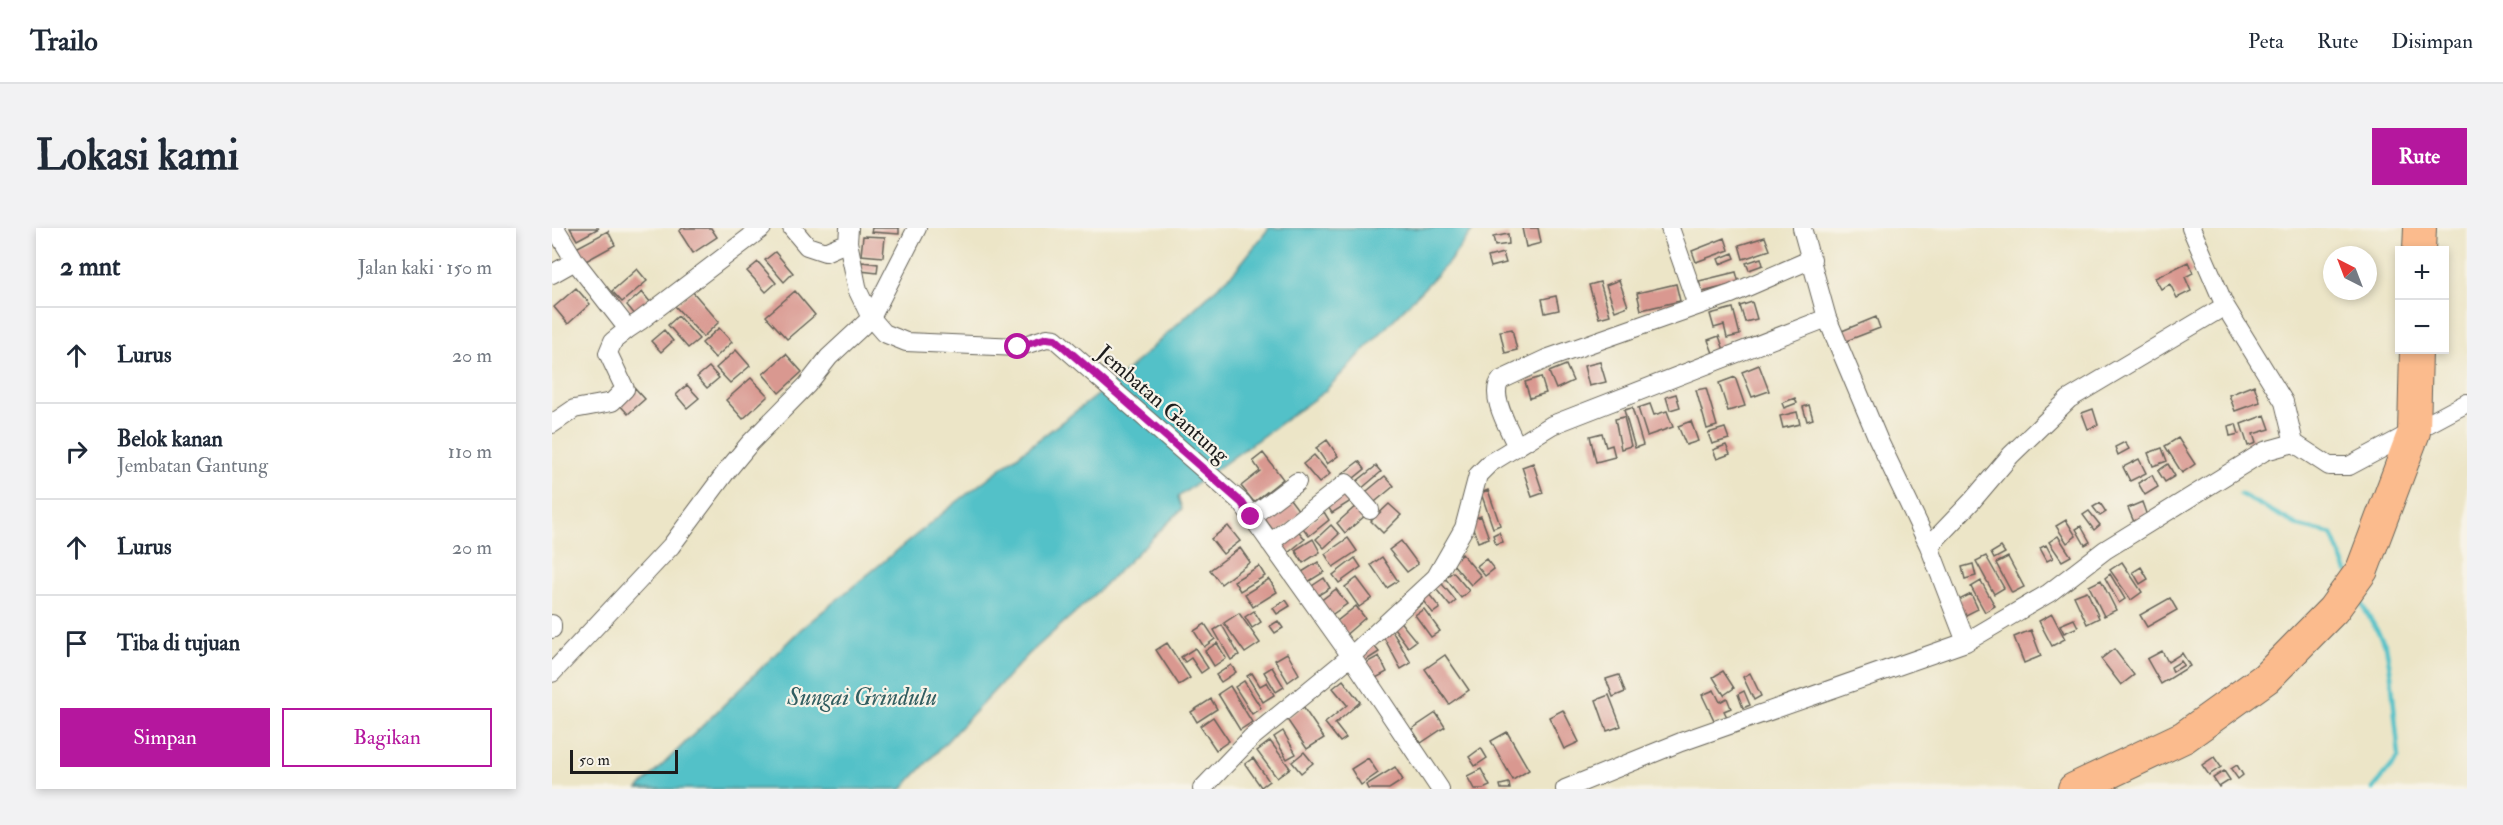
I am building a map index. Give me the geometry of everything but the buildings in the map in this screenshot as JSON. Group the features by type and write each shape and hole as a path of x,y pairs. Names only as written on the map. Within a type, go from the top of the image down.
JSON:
{"highway":[{"path":"2419,246 2420,228"},
{"path":"2074,789 2184,737 2266,678 2333,610 2362,570 2414,432 2416,354"}],"street":[{"path":"555,228 575,261 628,329"},
{"path":"552,424 574,409 612,402 623,392 625,386 608,353 613,341 762,228"},
{"path":"792,228 807,246 825,252 849,235 858,291 871,318"},
{"path":"552,673 671,546 750,443 807,385 829,357 871,318 917,228"},
{"path":"1670,228 1697,305"},
{"path":"1802,228 1827,318 1878,439 1929,546 1965,642"},
{"path":"2191,228 2225,306 2284,402 2294,443 2329,466 2349,466 2467,403"},
{"path":"1517,447 1496,396 1496,385 1501,380 1546,359 1731,294 1812,259"},
{"path":"552,274 575,261"},
{"path":"1929,546 1972,501 2011,455 2069,399 2225,306"},
{"name":"Jembatan Gantung","path":"871,318 884,333 906,342 1018,347 1047,338 1055,339 1242,503 1351,656 1440,789"},
{"path":"1202,789 1251,738 1351,656 1436,577 1464,528 1478,475 1490,463 1552,425 1827,318"},
{"path":"1565,789 1681,742 1965,642 2049,593 2105,550 2265,451 2294,443"},
{"path":"1251,517 1297,483"},
{"path":"1270,543 1346,483 1370,510"},
{"path":"552,624 552,629"}],"water":[{"name":"Sungai Grindulu","path":"1269,228 1474,228 1449,262 1324,392 1178,497 1182,509 1089,600 1029,654 902,789 638,789 801,629 954,504 1118,379 1235,271"}],"waterway":[{"path":"2240,494 2299,526 2332,534 2347,572"},
{"path":"2357,596 2386,646 2399,757 2373,789"}],"route":[{"path":"1018,347 1047,338 1055,339 1242,503 1251,517"}]}
